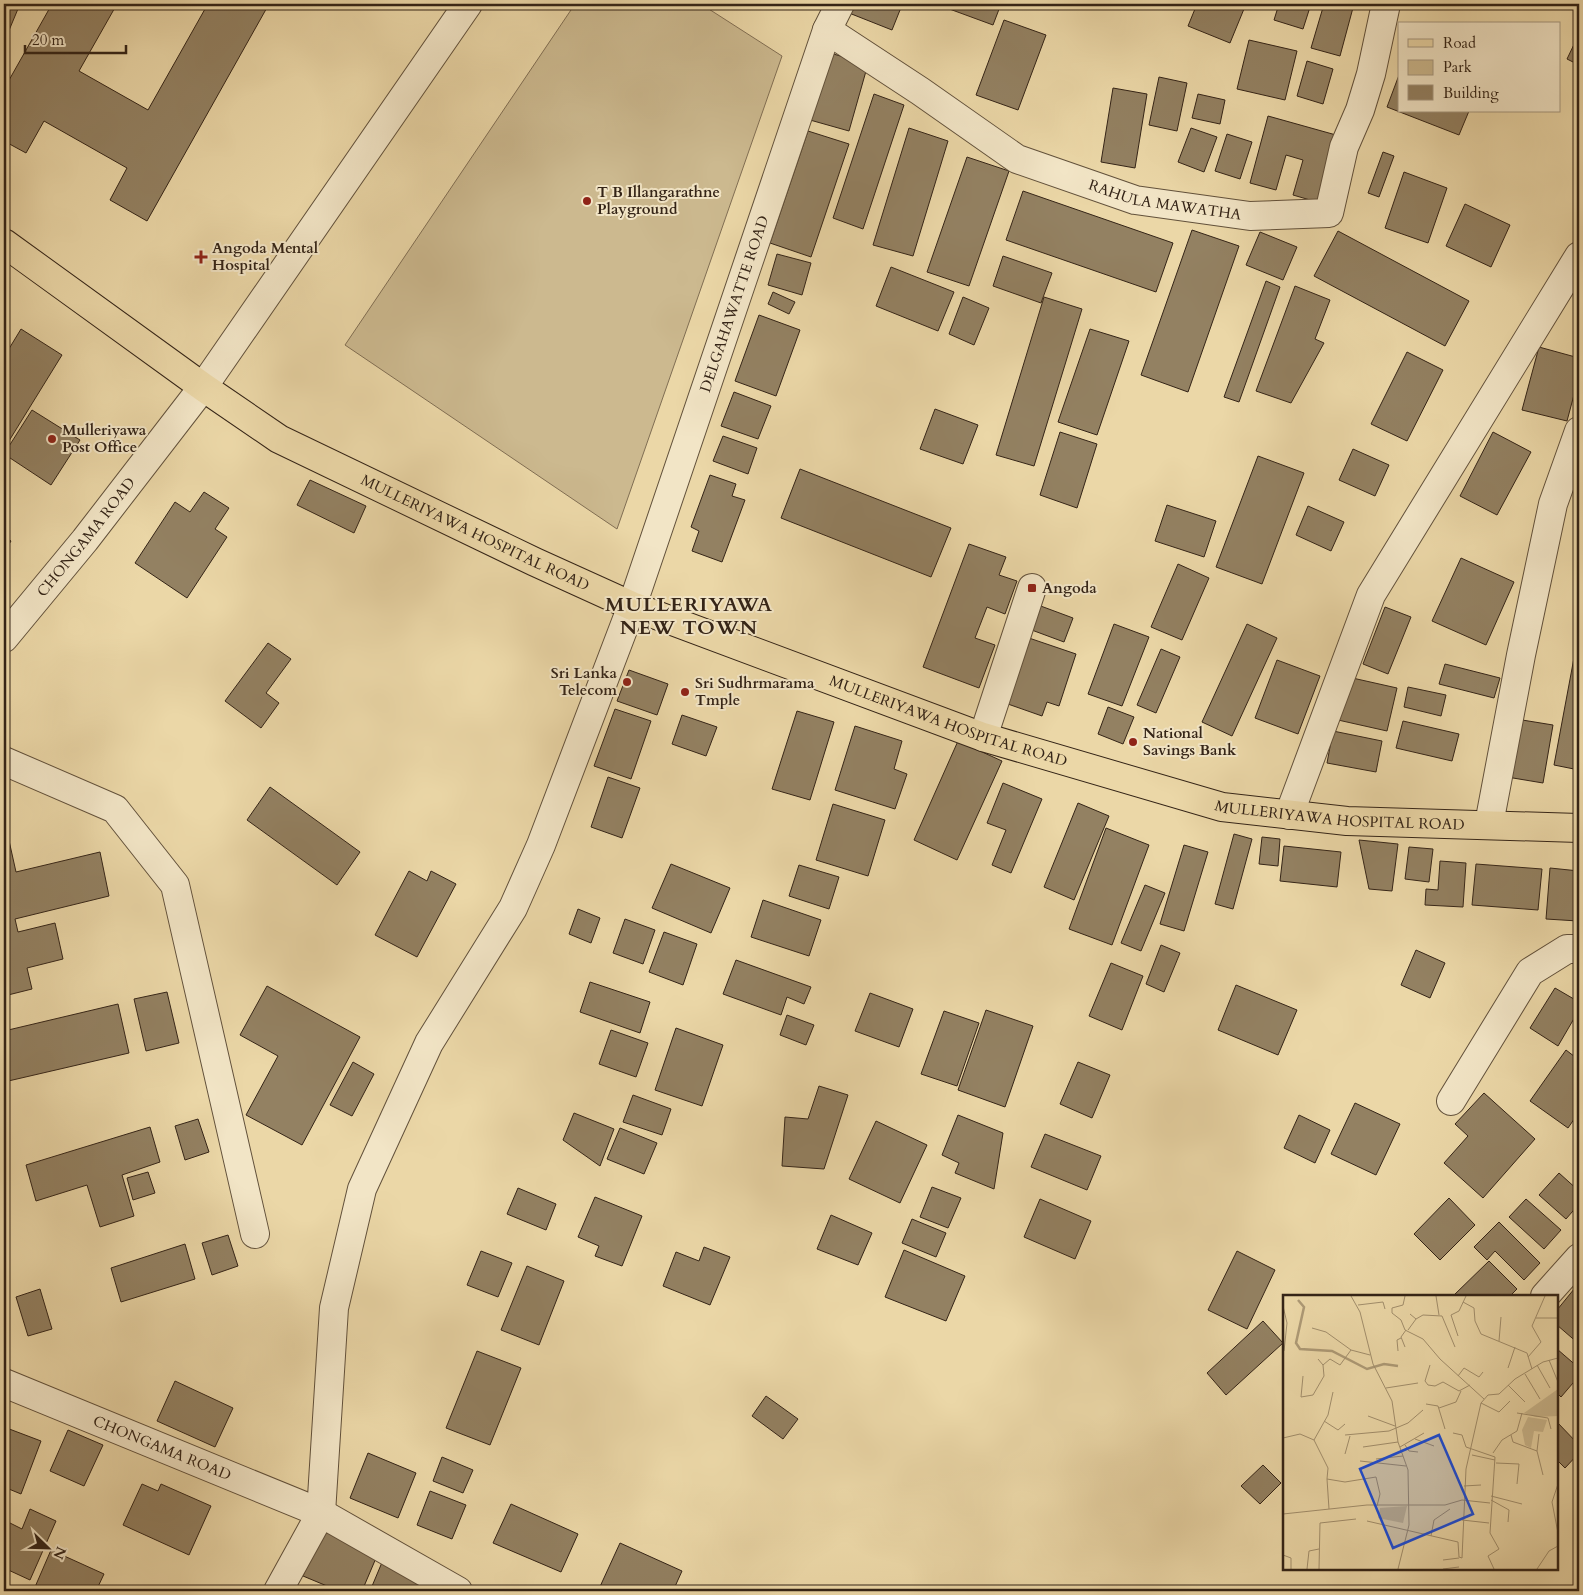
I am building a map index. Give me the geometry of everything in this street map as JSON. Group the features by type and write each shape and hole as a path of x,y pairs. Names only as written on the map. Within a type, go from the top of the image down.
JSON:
{"main road":[{"name":"MULLERIYAWA HOSPITAL ROAD","path":"4,243 203,387 279,439 535,562 632,606 983,737 1222,807 1347,821 1579,828"}],"street":[{"name":"CHONGAMA ROAD","path":"4,638 85,540 203,387 468,4"},
{"name":"DELGAHAWATTE ROAD","path":"321,1513 334,1308 362,1189 429,1043 514,908 541,845 632,606 827,30 840,4"},
{"name":"RAHULA MAWATHA","path":"827,30 920,90 1017,159 1135,200 1250,216 1329,213 1344,147 1360,110 1371,74 1386,4"},
{"path":"1289,815 1370,595 1579,256"},
{"path":"1489,824 1521,655 1553,504 1579,431"},
{"path":"983,737 1032,588"},
{"path":"4,762 115,809 175,885 255,1234"},
{"path":"1451,1101 1530,972 1568,949 1579,949"},
{"path":"1546,1295 1579,1258"},
{"name":"CHONGAMA ROAD","path":"4,1383 321,1513 458,1591"},
{"path":"278,1591 321,1513"}],"green space":[{"name":"T B Illangarathne Playground","path":"575,4 701,4 782,56 617,529 345,345"}],"building":[{"path":"4,4 20,4 5,40 4,40"},
{"path":"52,4 117,4 79,71 148,110 205,9 196,4 269,4 147,221 110,200 127,168 44,121 26,153 4,141 4,89"},
{"path":"853,4 902,5 892,30 849,13"},
{"path":"945,4 1001,4 993,25 944,7"},
{"path":"1197,4 1246,4 1230,43 1188,26"},
{"path":"1279,4 1311,4 1303,29 1274,20"},
{"path":"1324,4 1354,4 1340,56 1311,48"},
{"path":"1551,4 1566,4 1564,9"},
{"path":"1004,20 1046,35 1018,110 976,95"},
{"path":"1579,34 1579,65 1567,59"},
{"path":"1249,40 1297,51 1285,100 1237,89"},
{"path":"830,53 868,64 849,131 810,120"},
{"path":"1307,61 1333,69 1323,104 1297,96"},
{"path":"1159,77 1187,83 1177,131 1149,125"},
{"path":"1398,78 1398,111 1387,107"},
{"path":"1113,88 1147,94 1135,168 1101,162"},
{"path":"874,94 904,105 863,229 833,218"},
{"path":"1198,94 1225,100 1220,124 1192,118"},
{"path":"1400,112 1469,112 1459,135"},
{"path":"1268,116 1336,135 1317,202 1293,195 1303,160 1286,155 1276,190 1250,183"},
{"path":"909,128 948,141 913,256 873,245"},
{"path":"1191,128 1217,137 1204,172 1178,162"},
{"path":"808,131 849,144 811,257 770,243"},
{"path":"1227,134 1252,142 1240,179 1215,171"},
{"path":"1383,152 1394,156 1379,197 1368,193"},
{"path":"967,157 1009,171 969,286 927,272"},
{"path":"1404,172 1447,188 1428,243 1385,228"},
{"path":"1023,191 1173,243 1156,292 1006,240"},
{"path":"1465,204 1510,225 1491,267 1446,246"},
{"path":"1192,230 1239,246 1188,392 1141,375"},
{"path":"1338,231 1469,301 1445,346 1314,276"},
{"path":"1260,232 1297,247 1283,280 1246,265"},
{"path":"777,254 811,263 802,295 768,285"},
{"path":"1003,256 1052,273 1041,303 993,286"},
{"path":"891,267 954,292 938,331 876,306"},
{"path":"1266,281 1280,287 1239,402 1224,397"},
{"path":"1295,286 1330,300 1315,339 1324,343 1291,403 1256,391"},
{"path":"773,292 795,302 789,314 768,304"},
{"path":"963,297 989,308 974,345 949,334"},
{"path":"1044,297 1082,309 1034,466 996,455"},
{"path":"759,315 800,330 776,396 735,381"},
{"path":"21,329 62,355 4,449 4,357"},
{"path":"1090,329 1129,341 1097,435 1058,422"},
{"path":"1539,347 1579,358 1579,376 1567,421 1522,410"},
{"path":"1407,352 1443,370 1407,441 1371,424"},
{"path":"734,392 771,406 758,439 721,426"},
{"path":"935,409 978,425 963,464 920,449"},
{"path":"32,410 80,440 51,485 4,454"},
{"path":"1060,432 1097,444 1077,508 1040,495"},
{"path":"1493,432 1531,452 1497,515 1460,496"},
{"path":"723,436 757,448 748,474 713,461"},
{"path":"1353,449 1389,465 1375,496 1339,480"},
{"path":"1258,456 1304,473 1262,584 1216,567"},
{"path":"800,469 951,528 931,577 781,518"},
{"path":"710,475 736,484 732,496 745,500 722,562 692,551 699,531 691,527"},
{"path":"310,480 366,506 354,533 297,505"},
{"path":"204,492 229,508 215,529 227,537 187,598 135,563 175,502 190,512"},
{"path":"1167,505 1216,521 1204,557 1155,541"},
{"path":"1308,506 1344,522 1331,551 1296,535"},
{"path":"4,536 11,541 4,552"},
{"path":"969,544 1006,557 999,575 1017,581 1005,614 987,607 975,638 995,645 979,688 923,667"},
{"path":"1461,558 1514,582 1486,645 1432,621"},
{"path":"1178,564 1209,578 1182,640 1151,627"},
{"path":"1038,605 1073,618 1064,642 1029,629"},
{"path":"1385,607 1411,617 1388,674 1363,664"},
{"path":"1114,624 1149,637 1122,706 1088,694"},
{"path":"1247,624 1277,638 1232,736 1202,722"},
{"path":"1579,631 1579,770 1554,765"},
{"path":"1026,637 1076,654 1059,706 1047,702 1042,716 1005,703"},
{"path":"268,643 291,659 266,693 279,703 261,728 225,701"},
{"path":"1161,649 1180,657 1156,713 1137,705"},
{"path":"1277,660 1320,676 1298,734 1255,718"},
{"path":"1445,664 1500,678 1494,698 1439,684"},
{"path":"629,670 668,684 657,715 617,701"},
{"path":"1348,677 1397,688 1387,731 1338,720"},
{"path":"1408,687 1446,695 1441,716 1404,707"},
{"path":"1108,707 1134,717 1123,744 1098,734"},
{"path":"615,709 651,721 631,779 594,766"},
{"path":"797,711 834,722 810,800 772,789"},
{"path":"682,715 717,727 706,756 672,744"},
{"path":"1516,719 1553,725 1543,783 1507,777"},
{"path":"1403,721 1459,734 1452,761 1396,748"},
{"path":"855,726 902,741 894,769 907,774 895,809 835,790"},
{"path":"1333,731 1382,741 1376,772 1327,763"},
{"path":"958,741 1002,761 957,860 914,840"},
{"path":"608,777 640,788 622,838 591,827"},
{"path":"1003,783 1042,799 1011,873 992,865 1006,830 987,823"},
{"path":"270,787 360,852 337,885 247,820"},
{"path":"1078,803 1109,816 1074,900 1044,887"},
{"path":"833,804 885,820 868,876 816,860"},
{"path":"1106,828 1149,845 1112,945 1069,929"},
{"path":"1234,834 1252,839 1233,909 1215,904"},
{"path":"8,836 16,872 100,852 109,896 15,919 18,932 55,923 63,959 27,968 32,989 4,996 4,837"},
{"path":"1262,837 1280,839 1278,866 1259,864"},
{"path":"1359,840 1398,844 1392,891 1369,889"},
{"path":"1184,845 1208,852 1184,931 1160,924"},
{"path":"1284,846 1341,852 1337,887 1280,881"},
{"path":"1409,847 1433,849 1429,882 1405,879"},
{"path":"1440,861 1466,863 1463,907 1425,905 1426,889 1438,890"},
{"path":"671,864 730,888 711,933 652,908"},
{"path":"1476,864 1542,869 1538,910 1472,905"},
{"path":"799,865 839,877 829,909 789,896"},
{"path":"1550,868 1579,871 1578,921 1546,919"},
{"path":"409,871 427,881 431,871 456,884 417,957 375,935"},
{"path":"1145,885 1165,893 1141,951 1121,943"},
{"path":"763,900 821,920 809,956 751,937"},
{"path":"578,909 600,918 591,943 569,934"},
{"path":"625,919 655,930 643,964 613,953"},
{"path":"664,932 697,944 683,985 649,972"},
{"path":"1161,945 1180,953 1164,992 1146,984"},
{"path":"1416,950 1445,963 1430,998 1401,985"},
{"path":"736,960 811,987 804,1004 787,997 781,1015 723,994"},
{"path":"1111,963 1143,976 1122,1030 1089,1016"},
{"path":"590,982 650,1002 640,1033 580,1012"},
{"path":"1236,985 1297,1010 1278,1055 1218,1030"},
{"path":"267,986 360,1037 302,1145 246,1115 278,1056 240,1035"},
{"path":"1555,988 1579,1002 1579,1010 1558,1046 1530,1028"},
{"path":"167,992 179,1043 146,1051 134,999"},
{"path":"870,993 913,1009 899,1047 855,1031"},
{"path":"118,1004 129,1053 4,1082 4,1031"},
{"path":"986,1010 1033,1026 1005,1107 958,1090"},
{"path":"944,1011 979,1023 957,1086 921,1074"},
{"path":"787,1015 814,1025 806,1045 780,1035"},
{"path":"676,1028 723,1045 702,1106 655,1090"},
{"path":"611,1030 648,1043 636,1077 599,1064"},
{"path":"1566,1050 1579,1060 1579,1112 1568,1128 1530,1101"},
{"path":"353,1062 374,1074 352,1116 330,1105"},
{"path":"1078,1062 1110,1075 1092,1118 1060,1104"},
{"path":"819,1086 848,1095 824,1169 782,1166 785,1117 808,1119"},
{"path":"1484,1093 1535,1139 1483,1198 1444,1163 1468,1136 1455,1124"},
{"path":"633,1095 671,1109 662,1135 623,1122"},
{"path":"1355,1103 1400,1124 1376,1175 1331,1154"},
{"path":"574,1113 614,1129 600,1166 563,1140"},
{"path":"958,1115 1003,1133 994,1189 955,1173 959,1163 942,1155"},
{"path":"1299,1115 1330,1130 1315,1163 1284,1148"},
{"path":"198,1119 209,1152 185,1160 175,1126"},
{"path":"876,1121 927,1145 900,1203 849,1179"},
{"path":"150,1127 160,1162 122,1175 134,1216 100,1227 87,1185 36,1201 26,1165"},
{"path":"620,1128 657,1143 644,1174 607,1159"},
{"path":"1045,1134 1101,1156 1087,1190 1031,1167"},
{"path":"148,1172 155,1193 133,1200 127,1178"},
{"path":"1559,1173 1579,1191 1579,1204 1566,1219 1539,1195"},
{"path":"932,1187 961,1198 948,1228 920,1217"},
{"path":"518,1188 556,1204 546,1230 507,1214"},
{"path":"595,1197 642,1216 622,1266 595,1256 599,1246 578,1237"},
{"path":"1449,1198 1475,1225 1440,1260 1414,1234"},
{"path":"1040,1199 1091,1221 1075,1259 1024,1237"},
{"path":"1526,1199 1561,1230 1544,1249 1509,1217"},
{"path":"831,1215 872,1233 858,1265 817,1249"},
{"path":"912,1219 946,1233 936,1257 902,1243"},
{"path":"1499,1222 1540,1263 1524,1280 1495,1251 1487,1260 1474,1247"},
{"path":"228,1235 238,1266 212,1275 202,1243"},
{"path":"185,1244 195,1279 121,1302 111,1268"},
{"path":"704,1247 730,1257 710,1305 663,1286 676,1252 699,1261"},
{"path":"904,1250 965,1276 946,1321 885,1297"},
{"path":"481,1251 512,1263 498,1297 467,1285"},
{"path":"1237,1251 1275,1270 1247,1329 1208,1310"},
{"path":"1489,1261 1517,1289 1511,1295 1454,1295"},
{"path":"527,1266 564,1281 539,1345 501,1330"},
{"path":"1579,1283 1579,1344 1558,1326 1558,1309"},
{"path":"40,1289 52,1329 28,1336 16,1297"},
{"path":"1263,1321 1283,1343 1226,1395 1207,1373"},
{"path":"1558,1350 1579,1368 1579,1376 1561,1397 1558,1394"},
{"path":"477,1351 521,1368 490,1445 446,1428"},
{"path":"175,1381 233,1408 215,1447 157,1421"},
{"path":"766,1396 798,1419 783,1439 752,1416"},
{"path":"1558,1423 1579,1445 1579,1453 1565,1468 1558,1461"},
{"path":"4,1427 41,1441 21,1494 4,1487"},
{"path":"68,1430 103,1445 84,1486 50,1471"},
{"path":"368,1453 416,1473 398,1518 350,1498"},
{"path":"442,1457 473,1470 463,1493 433,1481"},
{"path":"1263,1465 1281,1483 1260,1504 1241,1486"},
{"path":"142,1484 158,1491 161,1484 211,1506 189,1555 123,1525"},
{"path":"430,1491 466,1505 452,1539 417,1525"},
{"path":"511,1504 578,1534 561,1572 493,1543"},
{"path":"30,1509 56,1521 30,1580 4,1568 4,1525 6,1521 22,1529"},
{"path":"323,1527 379,1551 362,1591 339,1591 303,1576"},
{"path":"620,1543 682,1571 673,1591 598,1591"},
{"path":"51,1550 104,1574 96,1591 44,1591 35,1587"},
{"path":"383,1560 440,1591 370,1591"}],"place":[{"name":"T B Illangarathne Playground","path":"587,201"},
{"name":"Angoda Mental Hospital","path":"201,257"},
{"name":"Mulleriyawa Post Office","path":"52,439"},
{"name":"Angoda","path":"1032,588"},
{"name":"Sri Lanka Telecom","path":"627,682"},
{"name":"Sri Sudhrmarama Tmple","path":"685,692"},
{"name":"National Savings Bank","path":"1133,742"}],"district":[{"name":"MULLERIYAWA NEW TOWN","path":"689,616"}]}
